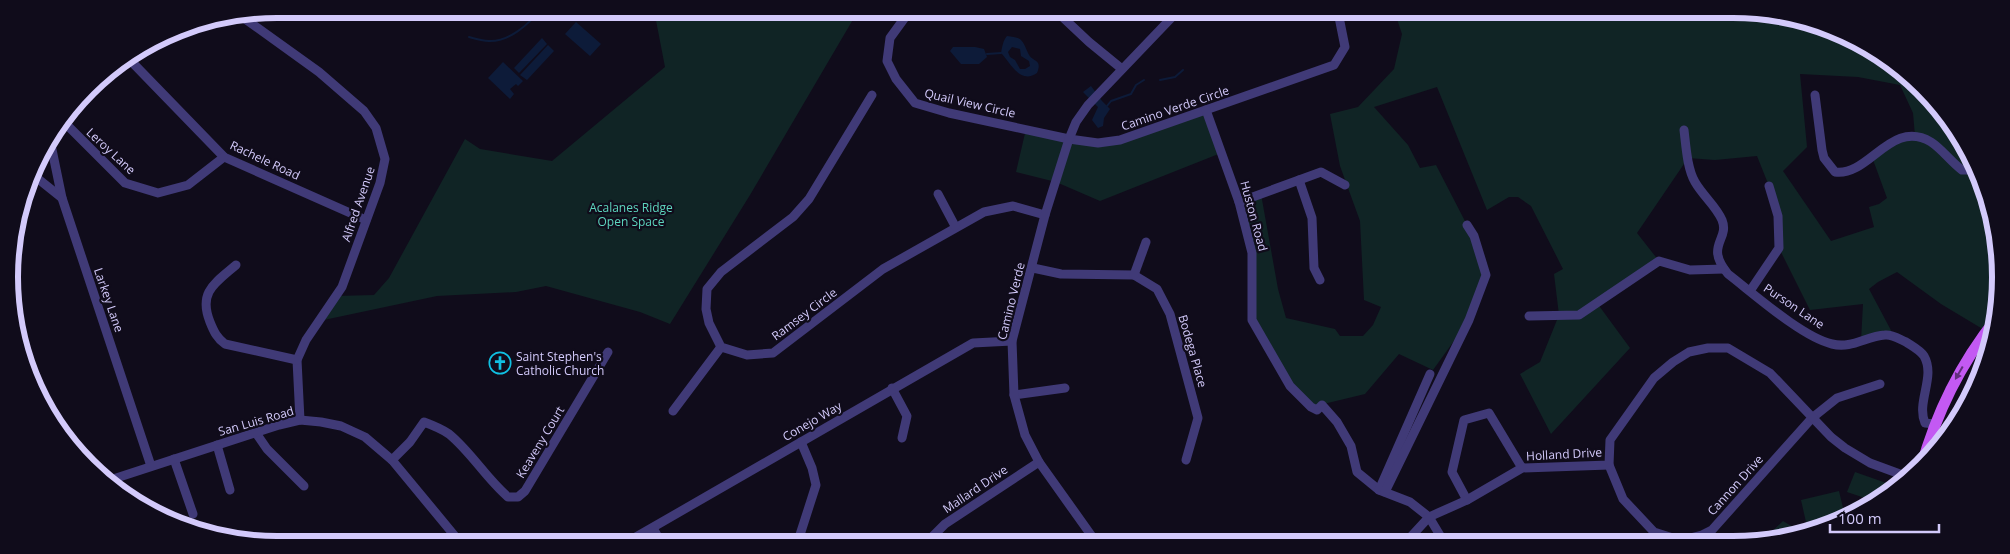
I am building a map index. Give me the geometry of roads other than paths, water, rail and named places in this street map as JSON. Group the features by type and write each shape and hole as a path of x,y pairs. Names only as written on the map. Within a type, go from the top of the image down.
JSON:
{"main road":[{"path":"1928,448 1935,424 1956,379 1975,345 1988,329"}],"street":[{"name":"Quail View Circle","path":"905,18 890,38 887,61 896,79 915,103 950,113 1070,138"},
{"path":"1063,18 1122,69"},
{"path":"1070,138 1076,122 1088,105 1171,18"},
{"name":"Camino Verde Circle","path":"1070,138 1098,143 1120,140 1334,65 1345,47 1339,18"},
{"name":"Alfred Avenue","path":"246,20 319,72 364,111 376,128 385,159 380,183 342,286 306,340 297,360 300,420"},
{"name":"Rachele Road","path":"132,62 224,156 366,220"},
{"path":"1815,95 1824,158 1835,172 1843,173 1872,157 1896,139 1905,136 1915,136 1931,142 1962,170 1970,170"},
{"path":"673,411 721,348 709,323 706,309 707,289 721,272 793,217 809,199 872,96"},
{"name":"Huston Road","path":"1206,110 1239,202 1252,253 1252,320 1290,386 1311,407 1317,410 1322,405 1337,422 1351,446 1357,472 1382,491 1410,502 1429,517 1440,536"},
{"name":"Leroy Lane","path":"67,125 125,183 158,193 188,185 224,156"},
{"path":"1684,130 1695,182 1722,221 1723,230 1717,248 1718,262 1724,269"},
{"name":"Camino Verde","path":"1070,138 1045,215 1012,341 1014,395 1025,435 1039,462 1090,536"},
{"name":"Larkey Lane","path":"52,148 62,198 151,466"},
{"path":"1239,202 1321,172 1346,185"},
{"path":"37,178 62,198"},
{"path":"1299,180 1312,218 1314,268 1320,280"},
{"path":"1750,291 1779,248 1778,216 1769,186"},
{"path":"938,194 955,226"},
{"name":"Ramsey Circle","path":"721,348 747,355 773,353 883,270 955,226 984,212 1013,206 1045,215"},
{"path":"1382,491 1469,320 1486,275 1474,236 1467,225"},
{"path":"1134,275 1146,242"},
{"path":"1528,316 1579,315 1659,261 1690,270 1724,269"},
{"path":"236,265 216,282 208,292 204,303 216,337 226,344 297,360"},
{"name":"Bodega Place","path":"1032,268 1061,274 1134,275 1156,288 1170,314 1198,418 1186,460"},
{"name":"Purson Lane","path":"1724,269 1750,291 1812,336 1832,344 1852,344 1885,334 1894,336 1919,350 1928,371 1921,414 1925,423 1935,424"},
{"name":"Conejo Way","path":"638,536 973,343 1012,341"},
{"name":"Holland Drive","path":"1412,536 1429,517 1467,500 1522,468 1609,464 1610,440 1654,378 1673,362 1689,352 1708,348 1728,348 1770,373 1812,418 1845,448 1870,463 1900,475"},
{"name":"Keaveny Court","path":"392,460 410,442 424,422 446,433 458,442 492,483 508,497 518,497 525,491 608,352"},
{"path":"1382,491 1430,374"},
{"name":"Cannon Drive","path":"1697,536 1712,530 1812,418 1837,398 1880,384"},
{"path":"892,388 907,416 902,438"},
{"path":"1014,395 1065,388"},
{"path":"1467,500 1452,472 1464,420 1489,413 1522,468"},
{"name":"San Luis Road","path":"114,479 300,420 321,422 341,426 365,437 392,460 455,536"},
{"path":"256,433 267,450 304,486"},
{"path":"800,536 816,485 812,468 801,442"},
{"path":"217,445 230,490"},
{"path":"174,459 193,514"},
{"name":"Mallard Drive","path":"934,536 945,524 1039,462"},
{"name":"Cannon Drive","path":"1609,464 1623,498 1654,532 1667,536"},
{"path":"653,528 657,536"}],"water":[{"path":"576,22 601,44 590,56 565,34"},
{"path":"1007,36 1021,40 1030,56 1039,65 1037,73 1025,76 1016,71 1001,53","holes":["1012,47 1020,49 1021,56 1029,61 1030,66 1025,69 1020,69 1008,52"]},
{"path":"542,38 547,44 519,73 514,68"},
{"path":"548,45 554,51 527,80 520,75"},
{"path":"953,47 984,49 987,57 979,64 961,64 950,51"},
{"path":"503,62 523,81 518,86 516,84 510,89 514,94 510,99 488,78"},
{"path":"1091,86 1110,109 1104,118 1103,126 1098,128 1092,120 1098,107 1083,92"}],"waterway":[{"path":"469,37 487,41 504,39 518,31 533,18"},
{"path":"987,54 1001,53"},
{"path":"1160,80 1175,77 1183,70"},
{"path":"1107,106 1111,101 1131,94 1136,85 1144,80"}],"place":[{"name":"Saint Stephen's Catholic Church","path":"500,363"}],"park label":[{"name":"Acalanes Ridge Open Space","path":"631,214"}]}
